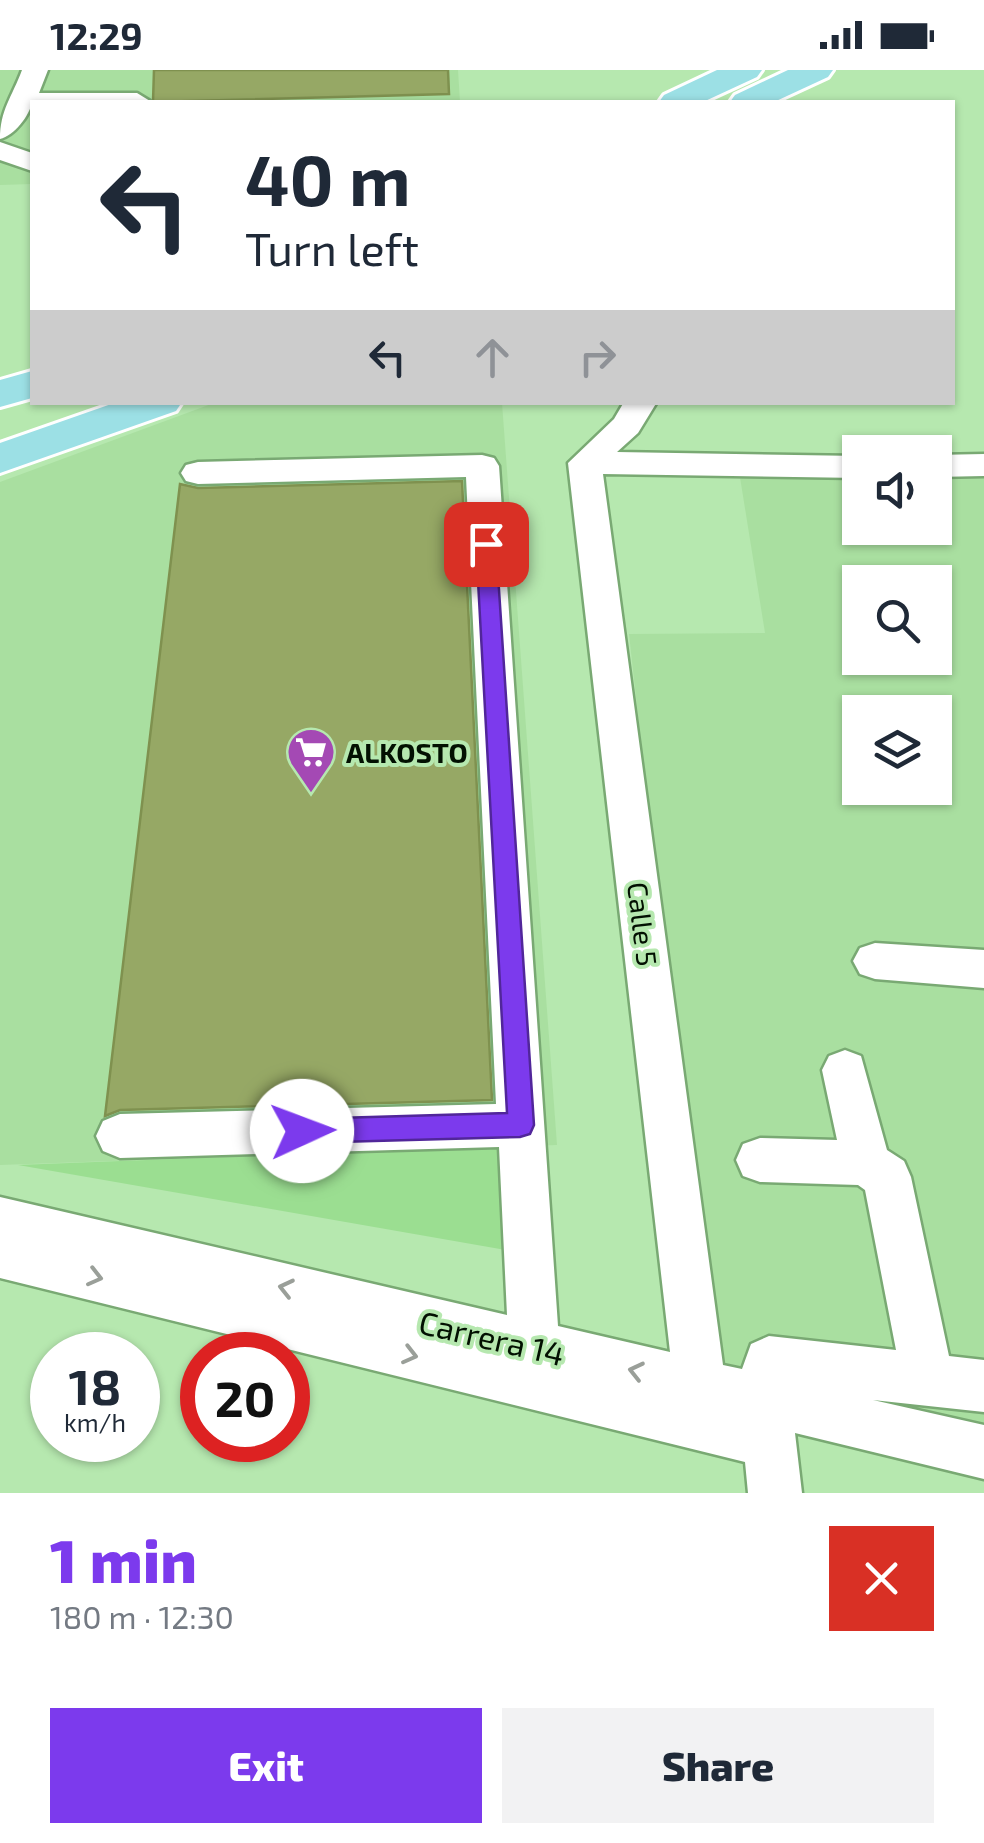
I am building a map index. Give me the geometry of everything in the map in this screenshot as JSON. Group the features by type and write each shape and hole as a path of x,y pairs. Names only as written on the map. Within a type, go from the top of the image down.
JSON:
{"main road":[{"path":"680,100 745,70"},
{"path":"751,100 816,70"},
{"path":"0,377 30,368"},
{"path":"0,394 30,385"},
{"path":"0,428 72,405"},
{"path":"0,458 153,405"}],"street":[{"path":"0,130 23,101 35,70"},
{"path":"23,101 30,101"},
{"path":"0,150 30,162"},
{"path":"585,463 626,426 639,405"},
{"path":"585,463 842,467"},
{"name":"Calle 5","path":"585,463 700,1386"},
{"path":"952,466 984,465"},
{"path":"198,474 482,466 530,1365"},
{"path":"875,961 984,968"},
{"path":"845,1070 866,1163"},
{"path":"120,1136 520,1125"},
{"path":"760,1160 866,1163 887,1178 928,1381"},
{"name":"Carrera 14","path":"0,1220 530,1365 770,1446 984,1452"},
{"name":"Carrera 14","path":"0,1254 530,1365 700,1386 770,1446"},
{"path":"770,1446 769,1362 984,1386"}],"shaded area":[{"path":"0,70 458,70 460,100 30,100 30,184 0,185"},
{"name":"ALKOSTO","path":"209,405 502,405 557,1145 0,1165 0,482"},
{"path":"842,470 842,545 952,545 952,470 984,470 984,1434 711,1377 629,634 765,633 739,471"},
{"path":"507,1146 512,1251 18,1165"}],"building":[{"path":"154,70 448,70 449,94 153,100"},
{"name":"ALKOSTO","path":"462,481 492,1100 120,1110 105,1116 180,484 198,488"}],"place":[{"name":"ALKOSTO","path":"311,794"}],"route":[{"path":"302,1131 520,1125 486,544"}]}
